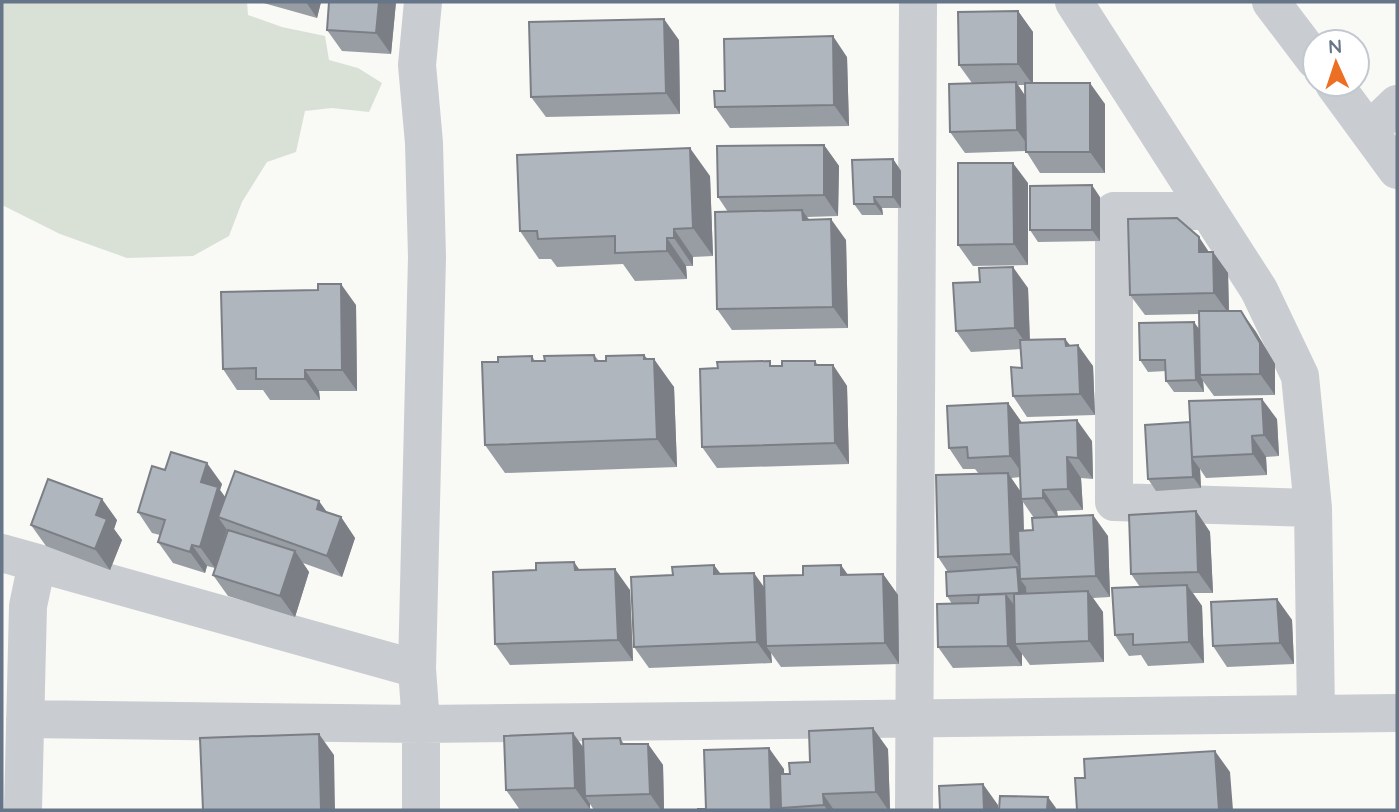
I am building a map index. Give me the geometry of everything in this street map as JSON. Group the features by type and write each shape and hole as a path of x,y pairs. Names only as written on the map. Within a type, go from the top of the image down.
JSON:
{"street":[{"path":"421,810 421,724 417,669 427,257 424,144 417,65 423,2"},
{"path":"914,810 912,717 918,2"},
{"path":"1074,2 1205,211 1259,290 1300,376 1313,508 1317,713"},
{"path":"1271,2 1301,42"},
{"path":"1344,98 1397,170"},
{"path":"1369,131 1397,104"},
{"path":"1205,211 1114,211 1114,502 1313,508"},
{"path":"23,810 28,606 19,558 417,669"},
{"path":"25,719 421,724 1397,713"}],"shaded area":[{"path":"2,2 247,2 248,15 282,27 325,36 329,60 358,68 382,83 369,112 332,108 305,111 296,152 267,162 242,202 229,236 193,256 127,258 60,234 2,205"}],"building":[{"path":"329,2 379,2 376,33 327,30"},
{"path":"1018,11 1018,64 959,65 958,12"},
{"path":"664,19 666,93 531,97 529,22"},
{"path":"833,36 834,105 715,107 714,91 725,91 724,39"},
{"path":"1016,82 1017,130 950,132 949,84"},
{"path":"1025,83 1090,83 1090,152 1026,152"},
{"path":"824,145 824,195 718,197 717,146"},
{"path":"690,148 693,228 674,229 674,238 667,238 667,251 615,253 615,236 538,239 537,231 520,231 517,155"},
{"path":"893,159 893,197 874,197 875,204 854,204 852,160"},
{"path":"958,163 1013,163 1014,244 958,245"},
{"path":"1092,185 1092,230 1030,230 1030,186"},
{"path":"802,210 803,220 831,219 833,307 717,309 715,212"},
{"path":"1177,218 1199,237 1199,252 1213,252 1214,293 1130,295 1128,219"},
{"path":"1013,267 1015,328 956,331 953,283 980,282 979,268"},
{"path":"318,284 341,284 342,370 305,370 305,379 256,379 256,368 223,369 221,292 318,290"},
{"path":"1199,311 1241,311 1260,343 1260,374 1200,375"},
{"path":"1194,322 1196,380 1166,381 1165,360 1140,360 1139,323"},
{"path":"1065,339 1066,346 1078,345 1080,394 1013,396 1011,367 1022,368 1020,340"},
{"path":"594,355 595,361 606,361 606,356 644,355 644,359 654,359 657,439 485,445 482,362 498,362 498,357 532,356 532,361 545,361 544,356"},
{"path":"770,361 770,366 782,366 782,361 815,361 815,365 833,365 835,443 702,447 700,369 718,368 717,362"},
{"path":"1262,399 1264,435 1252,436 1253,454 1192,457 1189,401"},
{"path":"1008,403 1010,456 968,458 967,447 949,448 947,406"},
{"path":"1077,420 1078,458 1067,457 1068,489 1043,490 1043,498 1021,499 1018,423"},
{"path":"1190,422 1193,477 1148,479 1145,425"},
{"path":"171,452 207,463 201,482 218,487 200,547 192,545 190,552 158,542 165,520 138,512 152,466 165,470"},
{"path":"235,471 319,501 317,509 341,517 327,556 218,517"},
{"path":"1008,473 1011,554 938,557 936,475"},
{"path":"48,479 102,499 96,515 107,519 95,549 31,525"},
{"path":"1196,511 1198,572 1131,574 1129,515"},
{"path":"1093,515 1096,576 1020,579 1018,531 1033,530 1032,518"},
{"path":"228,530 295,551 280,596 213,575"},
{"path":"574,562 575,570 615,569 618,640 495,644 493,572 536,570 536,563"},
{"path":"714,565 714,574 754,573 757,642 634,647 631,577 673,575 672,567"},
{"path":"841,565 841,575 883,574 885,643 766,646 764,576 803,575 803,566"},
{"path":"1017,567 1019,593 947,596 946,572"},
{"path":"1187,585 1189,642 1133,645 1133,634 1115,635 1112,588"},
{"path":"1088,591 1089,641 1015,644 1014,594"},
{"path":"1006,594 1008,646 938,647 937,604 978,603 979,595"},
{"path":"1277,599 1280,643 1213,646 1211,602"},
{"path":"873,728 876,792 823,794 824,805 781,808 780,774 790,774 789,763 810,762 809,731"},
{"path":"573,733 575,788 506,790 504,736"},
{"path":"319,734 321,810 203,810 200,738"},
{"path":"620,738 621,744 648,744 650,794 585,796 583,739"},
{"path":"769,748 771,810 698,810 706,809 704,750"},
{"path":"1215,751 1219,810 1077,810 1075,778 1085,778 1084,759"},
{"path":"983,784 984,810 940,810 939,786"},
{"path":"1000,796 1048,797 1047,810 999,810"}]}
